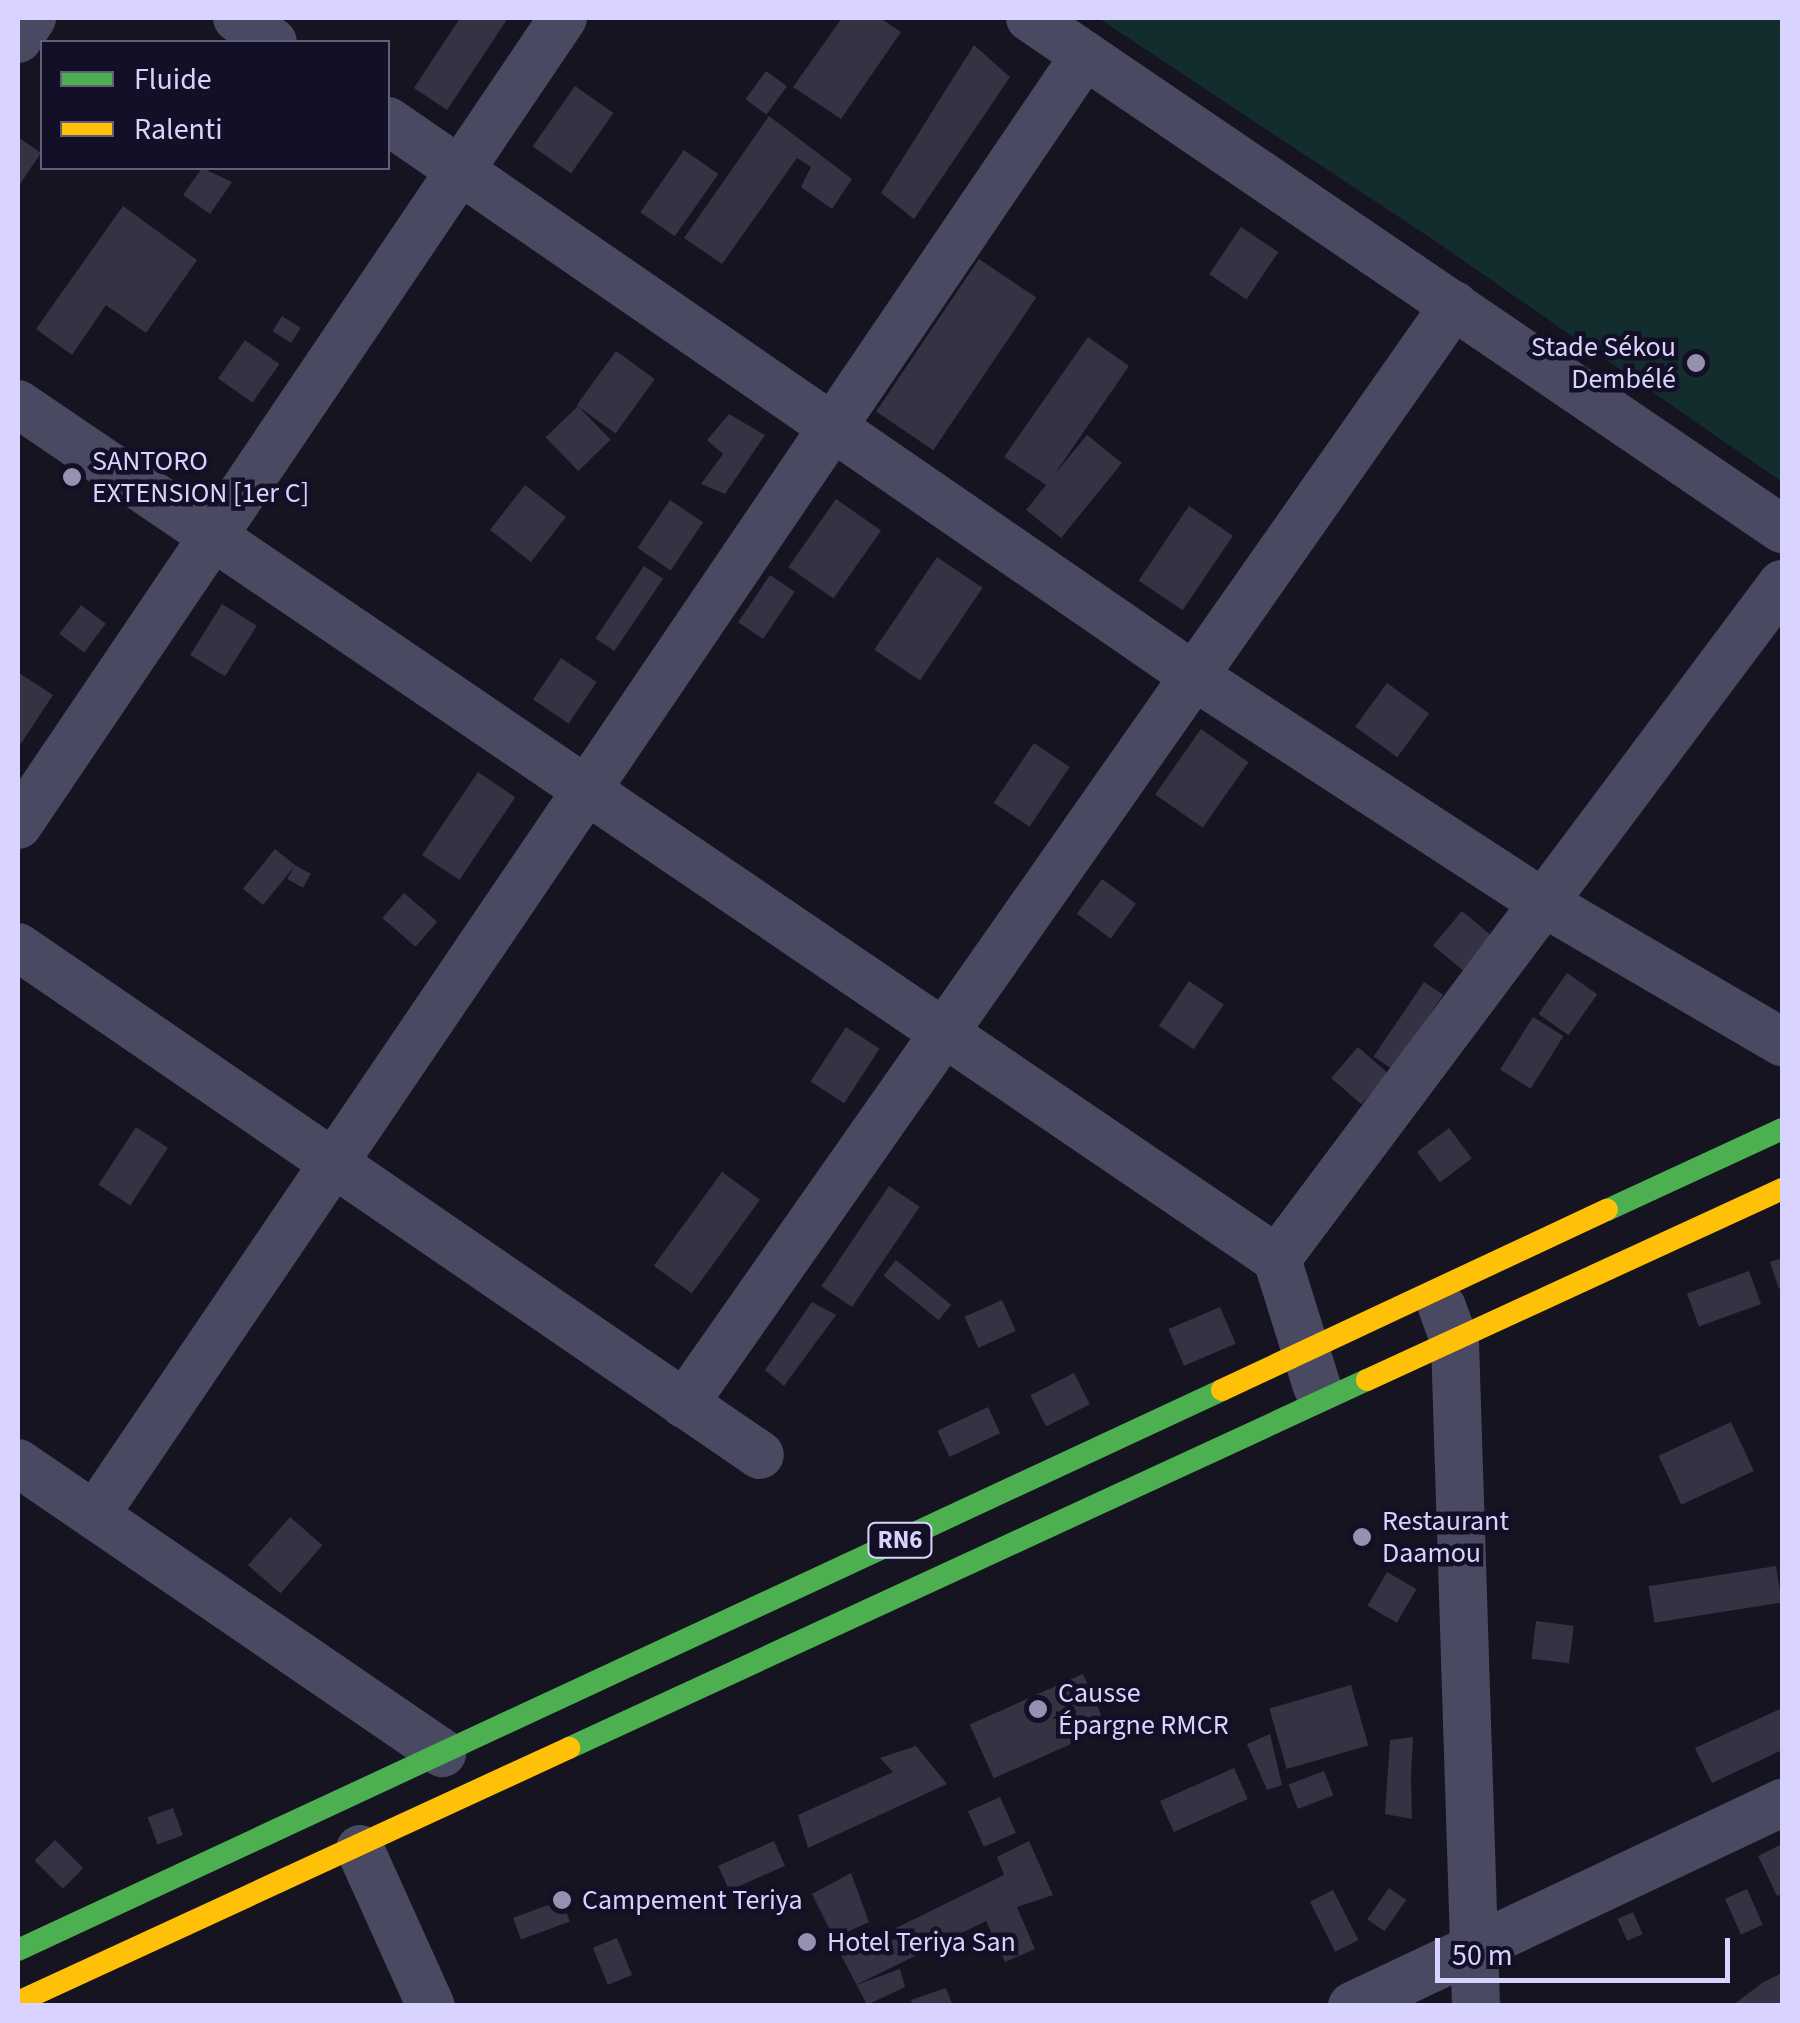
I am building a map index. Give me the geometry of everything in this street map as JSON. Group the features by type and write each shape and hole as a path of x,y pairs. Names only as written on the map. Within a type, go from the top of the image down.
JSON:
{"main road":[{"name":"RN6","path":"18,1950 1782,1129"},
{"name":"RN6","path":"18,2002 360,1849 1782,1189"}],"street":[{"path":"18,39 32,18"},
{"path":"237,18 271,40"},
{"path":"18,825 563,18"},
{"path":"1030,18 1782,528"},
{"path":"95,1515 1085,54"},
{"path":"390,123 830,430 1194,676 1544,902 1782,1042"},
{"path":"684,1404 1454,305"},
{"path":"18,404 947,1030 1278,1260 1322,1402"},
{"path":"1278,1260 1782,584"},
{"path":"18,947 760,1455"},
{"path":"1436,1290 1455,1342 1476,2006"},
{"path":"18,1463 442,1753"},
{"path":"1352,2006 1782,1803"},
{"path":"360,1849 430,2006"}],"green space":[{"name":"Stade Sékou Dembélé","path":"1098,18 1782,18 1782,482 1438,243"}],"building":[{"path":"460,18 508,18 447,110 414,88"},
{"path":"842,18 880,18 901,32 841,119 793,87"},
{"path":"974,45 1010,77 914,219 881,193"},
{"path":"766,71 787,86 766,115 745,99"},
{"path":"575,86 614,113 571,174 533,147"},
{"path":"769,116 852,179 832,209 801,187 811,167 797,158 722,264 684,238"},
{"path":"18,137 40,154 18,187"},
{"path":"684,150 718,174 675,236 640,212"},
{"path":"201,170 232,182 210,214 183,195"},
{"path":"123,206 197,260 146,333 106,305 72,355 36,329"},
{"path":"1241,227 1278,252 1246,299 1209,274"},
{"path":"979,259 1036,298 933,450 876,412"},
{"path":"282,316 301,328 291,343 272,331"},
{"path":"1088,337 1129,366 1054,475 1087,435 1122,463 1061,538 1026,510 1046,485 1004,457"},
{"path":"245,340 279,364 252,403 218,379"},
{"path":"616,351 655,379 615,433 577,405"},
{"path":"578,406 611,440 578,471 546,437"},
{"path":"729,414 765,435 725,494 701,484 723,454 707,440"},
{"path":"525,485 566,517 531,562 490,530"},
{"path":"836,499 881,531 833,599 788,567"},
{"path":"670,500 703,522 671,570 638,548"},
{"path":"1189,506 1233,536 1183,610 1139,581"},
{"path":"937,557 983,588 920,681 874,650"},
{"path":"644,566 663,579 614,651 595,638"},
{"path":"770,575 795,592 763,639 738,622"},
{"path":"222,604 257,626 225,677 190,655"},
{"path":"81,605 106,624 84,652 59,634"},
{"path":"561,658 597,682 569,723 533,699"},
{"path":"18,675 53,695 18,748"},
{"path":"1387,683 1429,714 1397,757 1355,727"},
{"path":"1201,729 1249,762 1203,828 1155,795"},
{"path":"1034,743 1070,767 1029,827 994,803"},
{"path":"478,772 515,797 459,880 422,855"},
{"path":"275,849 295,865 263,905 243,889"},
{"path":"295,865 311,874 303,888 287,879"},
{"path":"1102,879 1136,904 1111,938 1077,914"},
{"path":"404,893 437,922 416,947 382,918"},
{"path":"1462,911 1492,936 1463,971 1433,945"},
{"path":"1567,973 1597,994 1569,1035 1538,1014"},
{"path":"1189,981 1224,1004 1194,1049 1159,1026"},
{"path":"1424,982 1443,995 1393,1069 1374,1057"},
{"path":"1533,1017 1564,1036 1531,1089 1500,1070"},
{"path":"846,1027 880,1049 844,1103 811,1082"},
{"path":"1358,1047 1388,1073 1361,1104 1331,1078"},
{"path":"136,1127 168,1148 130,1206 98,1185"},
{"path":"1449,1128 1472,1158 1440,1182 1417,1152"},
{"path":"722,1172 760,1200 692,1293 654,1266"},
{"path":"889,1186 920,1207 852,1307 821,1286"},
{"path":"1782,1258 1782,1288 1779,1289 1770,1262"},
{"path":"896,1260 951,1305 939,1320 883,1276"},
{"path":"1749,1271 1761,1304 1699,1326 1687,1294"},
{"path":"1002,1300 1016,1331 978,1348 965,1317"},
{"path":"812,1302 836,1315 784,1386 765,1370"},
{"path":"1220,1307 1236,1344 1184,1366 1168,1329"},
{"path":"1074,1373 1090,1404 1046,1426 1030,1395"},
{"path":"988,1407 1000,1433 950,1457 937,1431"},
{"path":"1731,1422 1754,1471 1681,1505 1658,1456"},
{"path":"290,1517 322,1545 280,1594 248,1565"},
{"path":"1776,1566 1782,1603 1654,1623 1649,1586"},
{"path":"1387,1572 1416,1589 1397,1623 1368,1606"},
{"path":"1536,1621 1574,1626 1569,1663 1531,1659"},
{"path":"1083,1674 1107,1728 994,1778 970,1724"},
{"path":"1351,1685 1368,1746 1287,1769 1269,1708"},
{"path":"1782,1708 1782,1750 1712,1783 1695,1748"},
{"path":"1270,1734 1282,1785 1267,1790 1247,1744"},
{"path":"1413,1737 1412,1819 1385,1814 1390,1740"},
{"path":"916,1746 947,1784 808,1848 798,1815 893,1772 880,1758"},
{"path":"1234,1768 1248,1799 1174,1832 1160,1801"},
{"path":"1324,1771 1333,1795 1298,1809 1289,1785"},
{"path":"1000,1797 1016,1833 984,1847 968,1811"},
{"path":"173,1808 183,1835 158,1844 148,1817"},
{"path":"55,1840 83,1868 63,1889 34,1861"},
{"path":"774,1841 785,1866 729,1890 718,1866"},
{"path":"1029,1841 1053,1895 1017,1907 1035,1949 1005,1962 986,1921 856,1985 841,1955 1004,1875 997,1857"},
{"path":"1782,1844 1782,1893 1777,1896 1758,1856"},
{"path":"851,1873 869,1922 834,1938 812,1894"},
{"path":"1389,1888 1406,1900 1384,1931 1367,1919"},
{"path":"1747,1889 1763,1925 1741,1934 1725,1899"},
{"path":"1333,1890 1358,1940 1335,1952 1310,1902"},
{"path":"562,1900 570,1922 521,1939 513,1918"},
{"path":"1633,1912 1643,1934 1627,1941 1617,1919"},
{"path":"617,1938 632,1975 608,1985 593,1948"},
{"path":"900,1969 905,1987 867,2005 857,1985"},
{"path":"1782,1973 1782,2006 1732,2006 1762,1983"},
{"path":"946,1988 953,2006 913,2006 911,2000"}],"traffic: fast":[{"path":"1607,1210 1782,1129"},
{"path":"569,1748 1367,1380"},
{"path":"18,1950 1222,1390"}],"traffic: slow":[{"path":"1367,1380 1782,1189"},
{"path":"1222,1390 1607,1210"},
{"path":"18,2002 569,1748"}],"place":[{"name":"Stade Sékou Dembélé","path":"1696,363"},
{"name":"SANTORO EXTENSION [1er C]","path":"72,477"},
{"name":"Restaurant Daamou","path":"1362,1537"},
{"name":"Causse Épargne RMCR","path":"1038,1709"},
{"name":"Campement Teriya","path":"562,1900"},
{"name":"Hotel Teriya San","path":"807,1942"}]}
